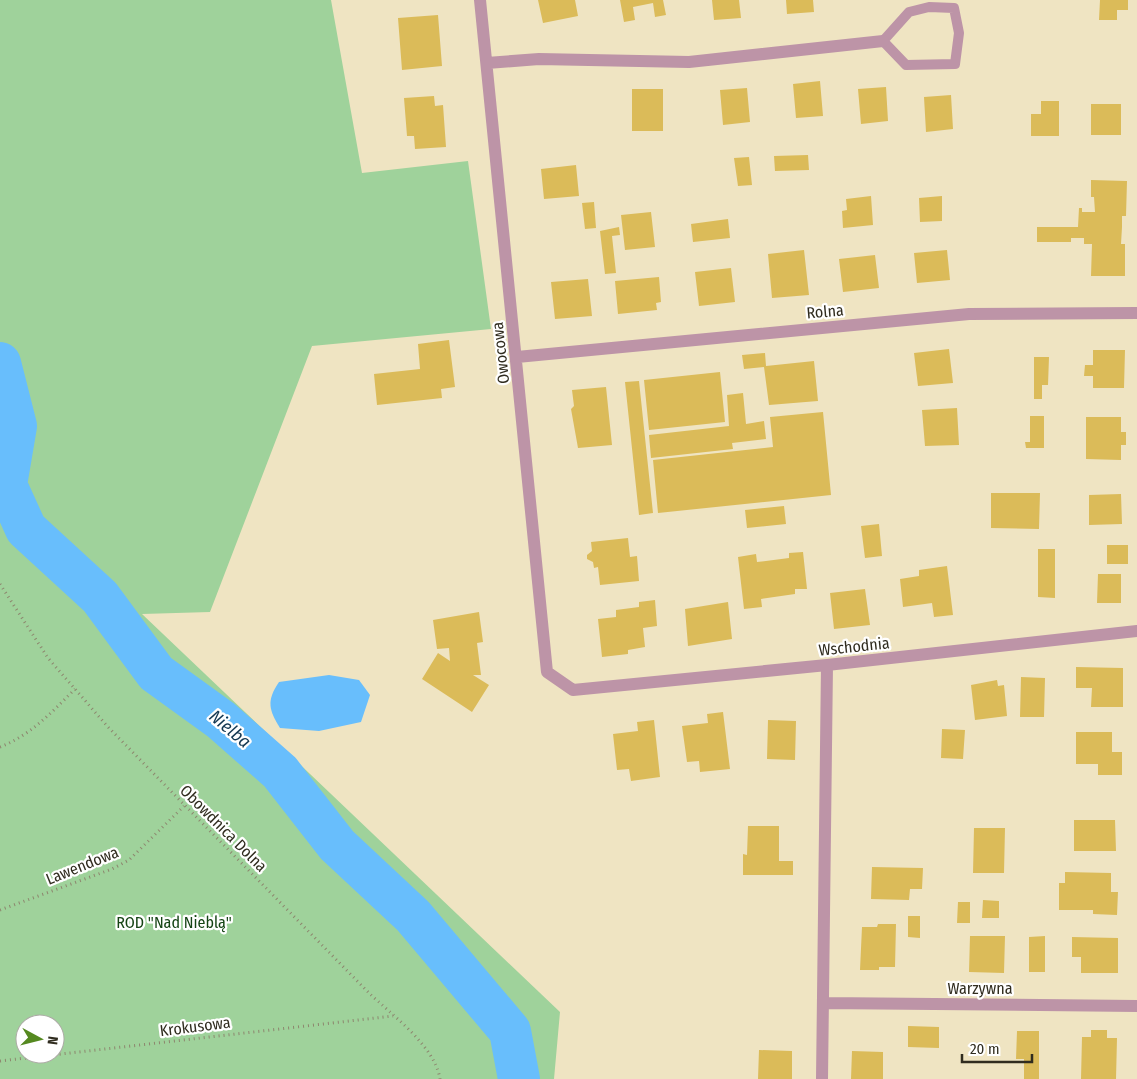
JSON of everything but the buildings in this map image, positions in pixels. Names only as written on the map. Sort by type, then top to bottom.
[{"type":"street","name":"Owocowa","points":[[480,0],[547,672],[573,690]]},
{"type":"street","points":[[487,63],[540,59],[689,62],[883,41]]},
{"type":"street","name":"Rolna","points":[[517,357],[969,314],[1137,314]]},
{"type":"street","name":"Wschodnia","points":[[573,690],[827,665],[1137,631]]},
{"type":"street","points":[[822,1079],[827,665]]},
{"type":"street","name":"Warzywna","points":[[822,1003],[1137,1006]]},
{"type":"lane","points":[[929,7],[954,8],[958,33],[955,64],[906,65],[883,41],[909,12],[929,7]]},
{"type":"path","name":"Obowdnica Dolna","points":[[0,584],[48,658],[75,689],[184,806],[432,1056],[440,1079]]},
{"type":"path","points":[[0,747],[19,740],[39,724],[75,689]]},
{"type":"path","name":"Lawendowa","points":[[0,910],[129,860],[184,806]]},
{"type":"path","name":"Krokusowa","points":[[0,1061],[393,1016]]},
{"type":"green space","name":"ROD \"Nad Nieblą\"","points":[[0,0],[331,0],[362,173],[468,161],[491,329],[312,346],[210,612],[142,614],[560,1012],[554,1079],[0,1079]]},
{"type":"water","points":[[329,675],[359,680],[370,695],[361,722],[319,731],[280,728],[273,716],[270,705],[272,695],[279,682]]},
{"type":"waterway","name":"Nielba","points":[[0,363],[16,426],[6,485],[26,529],[100,597],[156,673],[221,720],[280,772],[337,845],[413,916],[510,1031],[519,1079]]}]
